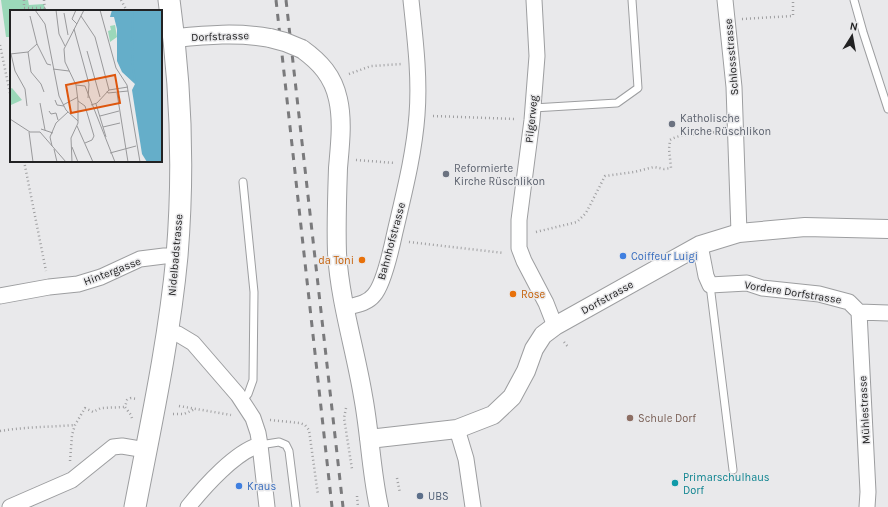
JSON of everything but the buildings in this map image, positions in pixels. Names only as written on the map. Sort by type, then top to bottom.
[{"type":"main road","name":"Nidelbadstrasse","points":[[135,507],[167,331],[177,256],[181,181],[179,104],[174,38],[169,0]]},
{"type":"street","name":"Bahnhofstrasse","points":[[344,308],[365,302],[371,298],[378,289],[391,252],[411,162],[417,115],[417,64],[411,0]]},
{"type":"street","name":"Pilgerweg","points":[[534,0],[537,56],[532,114],[519,220],[519,248],[524,261],[546,303],[555,326]]},
{"type":"street","name":"Schlossstrasse","points":[[725,0],[734,87],[739,233]]},
{"type":"street","name":"Dorfstrasse","points":[[174,38],[225,34],[256,35],[270,38],[302,49],[321,64],[330,76],[336,90],[340,109],[341,126],[336,208],[337,254],[344,308]]},
{"type":"street","name":"Dorfstrasse","points":[[370,439],[457,428],[493,415],[512,397],[526,371],[534,349],[543,335],[555,326],[700,246],[739,233],[805,227],[888,229]]},
{"type":"street","points":[[700,246],[706,276],[710,285]]},
{"type":"street","name":"Hintergasse","points":[[0,296],[78,284],[101,277],[140,259],[177,256]]},
{"type":"street","name":"Vordere Dorfstrasse","points":[[710,285],[747,283],[762,288],[818,294],[849,302],[859,312]]},
{"type":"street","points":[[344,308],[363,396],[379,507]]},
{"type":"street","points":[[859,312],[888,312]]},
{"type":"street","name":"Mühlestrasse","points":[[859,312],[868,492],[866,507]]},
{"type":"street","points":[[167,331],[178,334],[193,344],[242,401],[260,419],[258,433],[267,507]]},
{"type":"street","points":[[457,428],[466,459],[473,507]]},
{"type":"street","points":[[188,507],[218,474],[251,447],[260,445]]},
{"type":"street","points":[[10,507],[72,480],[113,447],[122,446],[146,450]]},
{"type":"lane","points":[[532,114],[617,103],[638,88],[632,0]]},
{"type":"lane","points":[[854,0],[888,109]]},
{"type":"lane","points":[[242,401],[248,394],[253,380],[254,292],[243,182]]},
{"type":"lane","points":[[710,285],[733,470]]},
{"type":"lane","points":[[260,445],[279,442],[286,445],[289,451],[296,507]]},
{"type":"path","points":[[24,0],[24,8],[45,10],[44,0]]},
{"type":"path","points":[[121,0],[126,10]]},
{"type":"path","points":[[740,20],[759,17],[793,16],[793,0]]},
{"type":"path","points":[[0,45],[10,93]]},
{"type":"path","points":[[349,74],[371,66],[407,64]]},
{"type":"path","points":[[417,115],[532,114]]},
{"type":"path","points":[[407,242],[512,254],[519,248],[526,234],[578,222],[586,213],[605,176],[634,172],[654,167],[664,169],[671,168],[669,149],[670,140],[676,136],[711,134],[718,131],[720,126]]},
{"type":"path","points":[[356,160],[394,163]]},
{"type":"path","points":[[24,162],[49,288]]},
{"type":"path","points":[[125,407],[127,400],[132,398],[139,400]]},
{"type":"path","points":[[346,402],[344,418],[352,469]]},
{"type":"path","points":[[180,406],[305,425],[309,430],[318,495]]},
{"type":"path","points":[[125,407],[131,415],[132,423]]},
{"type":"path","points":[[72,480],[70,459],[72,436],[75,425],[85,408],[93,412],[101,408],[125,407]]},
{"type":"path","points":[[171,414],[184,414],[195,409]]},
{"type":"path","points":[[0,431],[23,427],[36,428],[75,425]]},
{"type":"path","points":[[397,478],[400,493]]},
{"type":"path","points":[[357,501],[358,507]]},
{"type":"green space","points":[[1,0],[28,0],[29,5],[44,4],[45,10],[10,10],[10,37],[6,37]]},
{"type":"railway","points":[[276,0],[332,507]]},
{"type":"railway","points":[[286,0],[343,507]]},
{"type":"place","name":"Katholische Kirche Rüschlikon","points":[[672,124]]},
{"type":"place","name":"Reformierte Kirche Rüschlikon","points":[[446,174]]},
{"type":"place","name":"Coiffeur Luigi","points":[[623,256]]},
{"type":"place","name":"da Toni","points":[[362,260]]},
{"type":"place","name":"Rose","points":[[513,294]]},
{"type":"place","name":"Schule Dorf","points":[[630,418]]},
{"type":"place","name":"Primarschulhaus Dorf","points":[[675,483]]},
{"type":"place","name":"Kraus","points":[[239,486]]},
{"type":"place","name":"UBS","points":[[420,496]]}]
